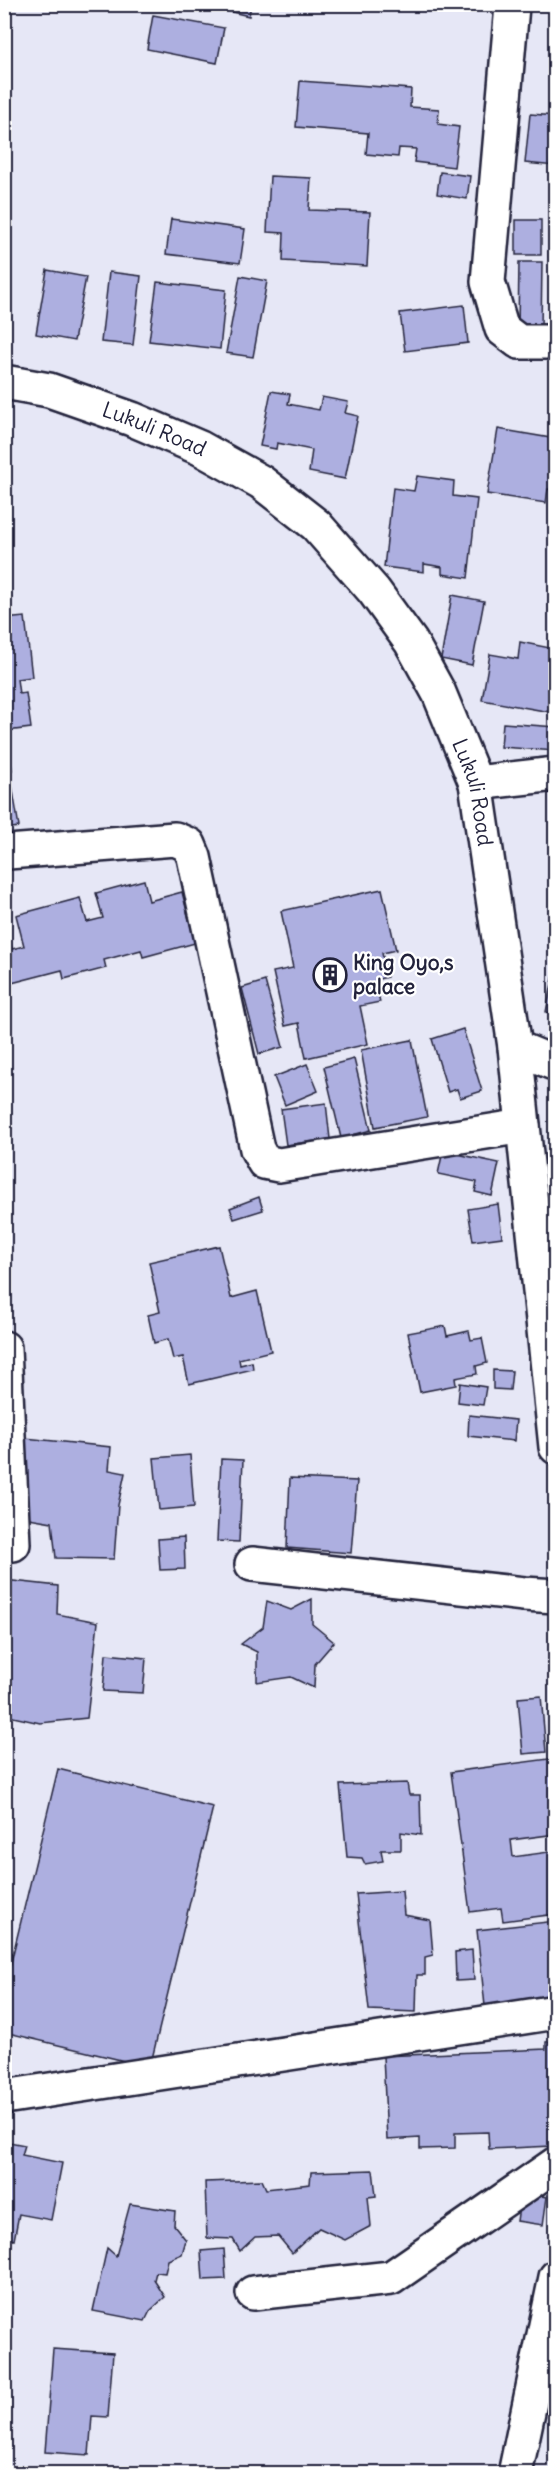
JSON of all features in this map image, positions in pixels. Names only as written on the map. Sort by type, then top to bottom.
[{"type":"street","points":[[512,6],[488,282],[502,329],[519,342],[555,342]]},
{"type":"street","name":"Lukuli Road","points":[[4,382],[49,390],[132,420],[200,448],[261,482],[316,525],[374,591],[411,642],[439,693],[476,783],[515,1047],[555,1447]]},
{"type":"street","points":[[476,783],[555,774]]},
{"type":"street","points":[[8,852],[175,839],[189,845],[194,857],[257,1149],[264,1162],[279,1166],[523,1126]]},
{"type":"street","points":[[515,1047],[555,1064]]},
{"type":"street","points":[[4,1348],[13,1544]]},
{"type":"street","points":[[252,1564],[555,1596]]},
{"type":"street","points":[[4,2097],[555,2012]]},
{"type":"street","points":[[253,2293],[391,2278],[555,2164]]},
{"type":"street","points":[[515,2474],[555,2277]]},
{"type":"building","points":[[198,4],[251,4],[249,16]]},
{"type":"building","points":[[153,15],[224,28],[217,63],[147,49]]},
{"type":"building","points":[[300,81],[411,89],[410,107],[439,109],[438,124],[459,127],[454,167],[414,162],[416,149],[399,148],[398,157],[366,154],[368,133],[296,127]]},
{"type":"building","points":[[530,114],[556,116],[556,166],[525,163]]},
{"type":"building","points":[[440,172],[470,176],[467,199],[437,194]]},
{"type":"building","points":[[270,176],[311,178],[309,210],[370,212],[367,266],[283,261],[284,233],[267,232]]},
{"type":"building","points":[[552,209],[556,209],[556,258],[549,257]]},
{"type":"building","points":[[171,219],[245,229],[240,263],[166,254]]},
{"type":"building","points":[[516,220],[541,220],[541,255],[516,255]]},
{"type":"building","points":[[519,262],[542,262],[541,329],[518,329]]},
{"type":"building","points":[[47,270],[86,277],[74,341],[36,334]]},
{"type":"building","points":[[109,272],[141,276],[133,345],[101,342]]},
{"type":"building","points":[[240,276],[267,281],[253,357],[226,353]]},
{"type":"building","points":[[157,282],[226,290],[220,349],[149,341]]},
{"type":"building","points":[[464,305],[468,343],[405,351],[400,313]]},
{"type":"building","points":[[271,391],[290,394],[288,404],[319,410],[322,397],[348,402],[345,413],[358,416],[345,479],[309,472],[312,450],[277,443],[276,449],[260,446]]},
{"type":"building","points":[[498,429],[556,439],[556,490],[548,489],[546,503],[487,494]]},
{"type":"building","points":[[417,476],[454,481],[453,496],[477,499],[468,578],[442,574],[442,567],[424,564],[424,572],[384,567],[393,488],[414,491]]},
{"type":"building","points":[[452,595],[484,601],[472,665],[441,659]]},
{"type":"building","points":[[25,617],[32,677],[17,679],[19,694],[26,693],[31,728],[7,731],[12,770],[4,771],[4,619]]},
{"type":"building","points":[[520,642],[555,649],[553,660],[556,660],[556,713],[482,700],[490,654],[518,659]]},
{"type":"building","points":[[503,723],[556,727],[556,751],[501,747]]},
{"type":"building","points":[[11,779],[19,827],[4,829],[4,781]]},
{"type":"building","points":[[144,880],[149,901],[182,892],[195,943],[143,957],[141,950],[104,960],[106,968],[64,979],[62,970],[4,985],[4,921],[12,949],[24,946],[16,915],[80,898],[87,922],[103,918],[96,893]]},
{"type":"building","name":"King Oyo,s palace","points":[[382,889],[396,950],[382,953],[387,977],[375,980],[380,1002],[360,1006],[368,1044],[306,1058],[299,1023],[285,1026],[273,972],[293,968],[281,911]]},
{"type":"building","points":[[556,965],[556,1014],[546,1012]]},
{"type":"building","points":[[265,981],[283,1047],[259,1054],[242,988]]},
{"type":"building","points":[[463,1029],[482,1091],[460,1098],[457,1089],[448,1092],[432,1039]]},
{"type":"building","points":[[412,1040],[427,1117],[375,1127],[361,1050]]},
{"type":"building","points":[[354,1059],[371,1130],[341,1138],[324,1067]]},
{"type":"building","points":[[307,1064],[318,1091],[285,1105],[274,1077]]},
{"type":"building","points":[[326,1103],[330,1139],[286,1145],[281,1109]]},
{"type":"building","points":[[443,1151],[499,1163],[492,1196],[475,1192],[477,1182],[438,1174]]},
{"type":"building","points":[[259,1197],[263,1210],[234,1219],[230,1208]]},
{"type":"building","points":[[498,1204],[502,1237],[473,1241],[468,1209]]},
{"type":"building","points":[[219,1246],[231,1298],[257,1291],[271,1351],[239,1359],[240,1365],[252,1362],[253,1369],[189,1384],[183,1357],[173,1359],[168,1339],[154,1343],[148,1315],[160,1312],[149,1262]]},
{"type":"building","points":[[445,1326],[447,1336],[469,1331],[471,1340],[482,1338],[487,1363],[476,1366],[477,1374],[455,1378],[456,1385],[420,1392],[408,1333]]},
{"type":"building","points":[[493,1370],[512,1371],[510,1390],[493,1389]]},
{"type":"building","points":[[460,1383],[486,1387],[483,1405],[458,1402]]},
{"type":"building","points":[[469,1415],[516,1420],[514,1441],[468,1436]]},
{"type":"building","points":[[25,1438],[111,1447],[109,1470],[125,1473],[118,1505],[114,1559],[56,1558],[52,1522],[17,1516]]},
{"type":"building","points":[[190,1455],[194,1507],[159,1510],[154,1458]]},
{"type":"building","points":[[221,1459],[243,1460],[239,1542],[217,1541]]},
{"type":"building","points":[[290,1478],[357,1481],[351,1553],[287,1548]]},
{"type":"building","points":[[184,1537],[185,1569],[160,1570],[158,1539]]},
{"type":"building","points":[[4,1580],[58,1586],[57,1614],[98,1622],[87,1718],[40,1723],[4,1715]]},
{"type":"building","points":[[312,1599],[312,1624],[334,1642],[315,1664],[314,1688],[291,1677],[257,1682],[257,1652],[241,1644],[263,1627],[267,1601],[291,1610]]},
{"type":"building","points":[[106,1654],[146,1658],[143,1693],[103,1691]]},
{"type":"building","points":[[541,1696],[546,1752],[523,1754],[518,1698]]},
{"type":"building","points":[[556,1758],[556,1834],[511,1840],[513,1857],[556,1851],[556,1914],[503,1921],[501,1908],[470,1912],[451,1772]]},
{"type":"building","points":[[58,1769],[213,1807],[150,2067],[4,2032],[4,1991]]},
{"type":"building","points":[[407,1783],[409,1795],[420,1795],[421,1835],[401,1832],[401,1850],[381,1850],[383,1861],[365,1864],[362,1858],[347,1857],[340,1785]]},
{"type":"building","points":[[402,1891],[404,1915],[430,1920],[433,1955],[425,1957],[425,1975],[417,1975],[416,2012],[369,2010],[356,1894]]},
{"type":"building","points":[[556,1921],[556,1998],[550,2002],[485,2006],[477,1930]]},
{"type":"building","points":[[472,1950],[474,1980],[456,1981],[455,1952]]},
{"type":"building","points":[[556,2041],[556,2116],[551,2116],[552,2146],[489,2149],[488,2132],[455,2133],[455,2148],[420,2149],[420,2138],[387,2140],[383,2056],[546,2049],[546,2042]]},
{"type":"building","points":[[4,2141],[25,2145],[22,2155],[62,2163],[51,2220],[19,2214],[14,2240],[4,2238]]},
{"type":"building","points":[[373,2170],[376,2196],[368,2197],[371,2226],[345,2240],[319,2228],[292,2253],[278,2236],[255,2237],[240,2251],[233,2239],[207,2238],[205,2182],[262,2180],[266,2189],[310,2184],[311,2172]]},
{"type":"building","points":[[521,2193],[547,2197],[543,2225],[517,2221]]},
{"type":"building","points":[[130,2204],[175,2211],[174,2225],[186,2240],[182,2254],[168,2260],[165,2273],[156,2272],[154,2280],[165,2297],[150,2311],[145,2321],[93,2311],[107,2248],[116,2256]]},
{"type":"building","points":[[224,2249],[226,2279],[203,2280],[201,2251]]},
{"type":"building","points":[[53,2349],[113,2353],[108,2417],[92,2416],[89,2455],[45,2452]]},
{"type":"place","name":"King Oyo,s palace","points":[[330,975]]}]
